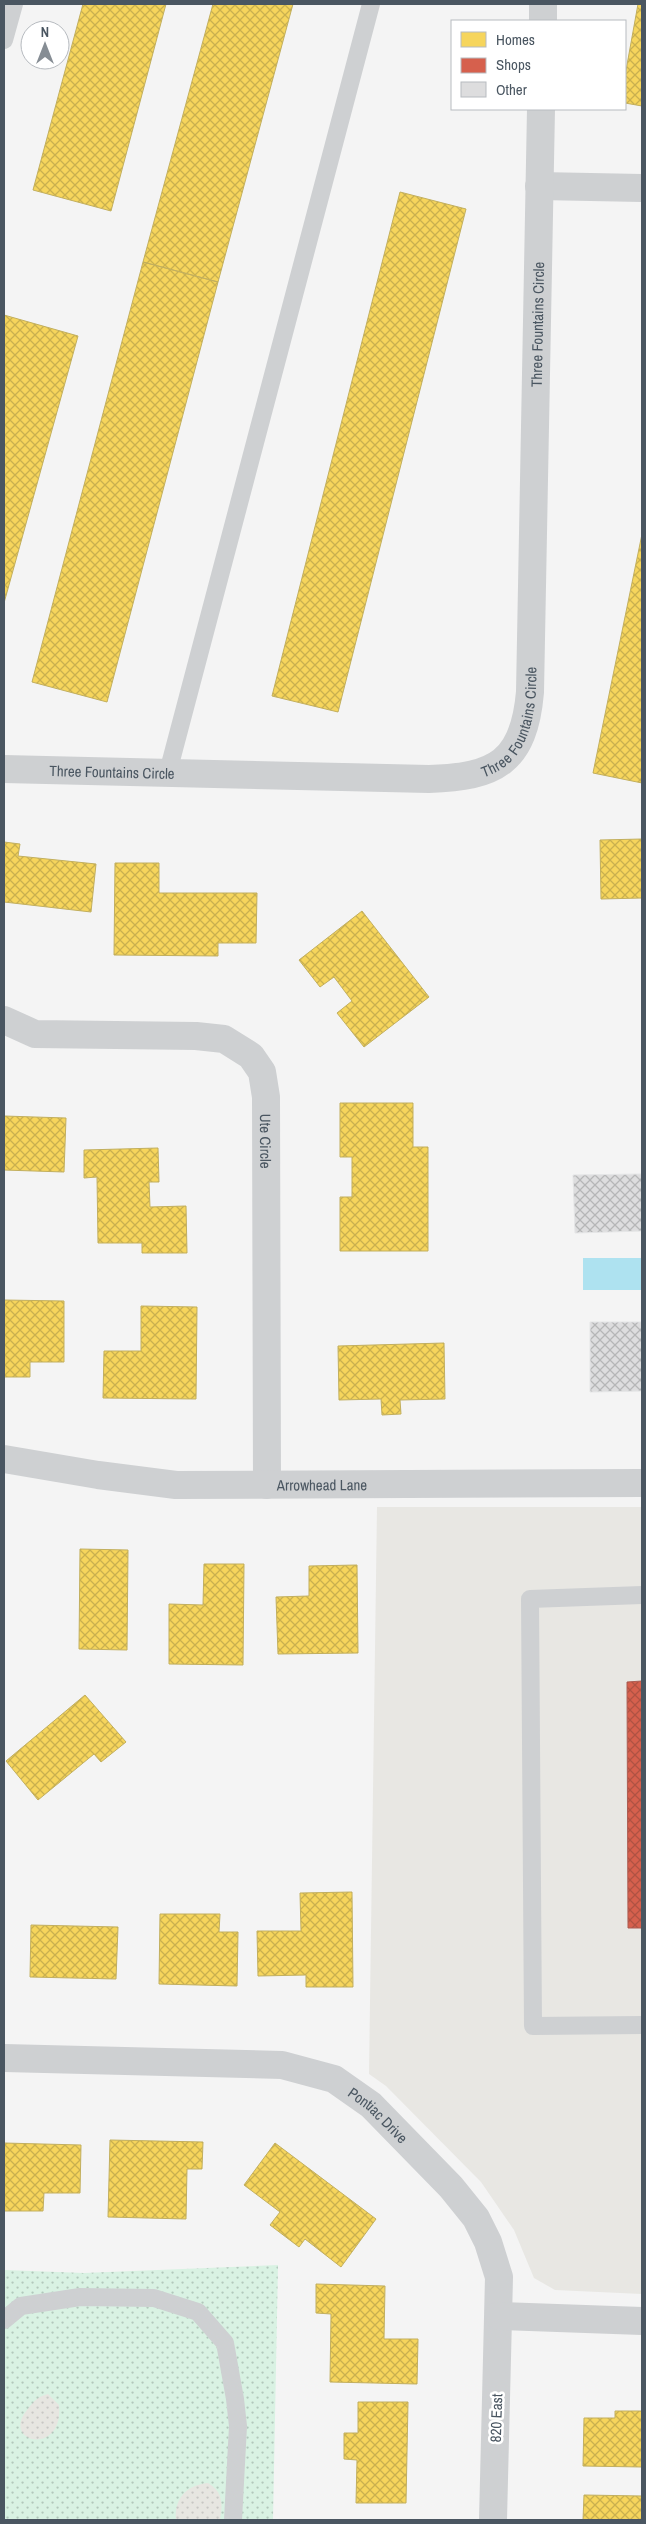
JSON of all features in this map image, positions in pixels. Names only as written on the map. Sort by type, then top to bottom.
[{"type":"street","points":[[543,4],[543,20]]},
{"type":"street","name":"Three Fountains Circle","points":[[4,768],[448,778],[482,772],[496,766],[512,753],[523,734],[529,713],[530,692],[538,186],[541,110]]},
{"type":"street","points":[[538,186],[642,188]]},
{"type":"street","name":"Ute Circle","points":[[4,1020],[35,1034],[196,1036],[224,1039],[251,1056],[262,1072],[266,1097],[266,1485]]},
{"type":"street","name":"Arrowhead Lane","points":[[4,1459],[98,1476],[176,1485],[642,1483]]},
{"type":"street","name":"Pontiac Drive","points":[[4,2058],[282,2065],[334,2079],[371,2106],[451,2187],[476,2218],[488,2242],[499,2277],[499,2316]]},
{"type":"street","points":[[499,2316],[642,2321]]},
{"type":"street","name":"820 East","points":[[493,2520],[499,2316]]},
{"type":"lane","points":[[4,40],[14,4]]},
{"type":"lane","points":[[168,772],[371,4]]},
{"type":"lane","points":[[642,1595],[530,1599],[530,1609],[533,2026],[642,2024]]},
{"type":"lane","points":[[4,2320],[20,2306],[80,2297],[154,2298],[198,2312],[225,2343],[235,2399],[238,2426],[233,2520]]},
{"type":"shaded area","points":[[377,1507],[642,1507],[642,2294],[555,2290],[534,2278],[514,2230],[481,2182],[386,2086],[369,2074]]},
{"type":"green space","points":[[278,2265],[273,2520],[4,2520],[4,2270],[84,2273]]},
{"type":"sand","points":[[48,2394],[59,2405],[58,2421],[52,2432],[44,2438],[35,2439],[27,2437],[21,2430],[21,2421],[34,2402],[41,2396]]},
{"type":"sand","points":[[208,2483],[217,2490],[221,2499],[220,2520],[176,2520],[177,2505],[183,2494],[194,2487]]},
{"type":"water","points":[[583,1258],[642,1258],[642,1290],[583,1290]]},
{"type":"building: Homes","points":[[83,4],[166,4],[111,211],[33,190],[65,70],[70,70],[70,52]]},
{"type":"building: Homes","points":[[213,4],[293,4],[218,282],[143,262]]},
{"type":"building: Homes","points":[[638,4],[642,4],[642,106],[626,103],[626,70]]},
{"type":"building: Homes","points":[[400,192],[466,209],[338,712],[272,696]]},
{"type":"building: Homes","points":[[143,262],[218,282],[107,702],[32,682]]},
{"type":"building: Homes","points":[[4,315],[78,336],[4,603]]},
{"type":"building: Homes","points":[[642,534],[642,783],[593,773]]},
{"type":"building: Homes","points":[[642,839],[642,898],[601,899],[600,840]]},
{"type":"building: Homes","points":[[4,842],[20,844],[18,856],[96,864],[91,912],[4,902]]},
{"type":"building: Homes","points":[[115,863],[159,863],[159,893],[257,893],[256,943],[218,943],[218,956],[114,955]]},
{"type":"building: Homes","points":[[362,911],[429,997],[364,1047],[337,1013],[352,1001],[334,977],[320,987],[299,960]]},
{"type":"building: Homes","points":[[340,1103],[413,1103],[413,1147],[428,1147],[428,1251],[340,1251],[340,1197],[352,1197],[352,1157],[340,1157]]},
{"type":"building: Homes","points":[[4,1116],[66,1118],[64,1172],[4,1170]]},
{"type":"building: Homes","points":[[158,1148],[159,1182],[149,1182],[150,1207],[186,1206],[187,1253],[142,1253],[142,1243],[98,1243],[97,1177],[84,1178],[84,1150]]},
{"type":"building: Homes","points":[[4,1300],[64,1301],[64,1362],[30,1362],[30,1377],[4,1377]]},
{"type":"building: Homes","points":[[141,1306],[197,1307],[196,1399],[103,1398],[104,1351],[141,1351]]},
{"type":"building: Homes","points":[[444,1343],[445,1399],[400,1400],[401,1414],[382,1415],[381,1399],[339,1400],[338,1346]]},
{"type":"building: Homes","points":[[80,1549],[128,1550],[127,1650],[79,1649]]},
{"type":"building: Homes","points":[[204,1564],[244,1564],[243,1665],[169,1664],[169,1604],[203,1605]]},
{"type":"building: Homes","points":[[357,1565],[358,1653],[278,1654],[276,1597],[309,1596],[309,1566]]},
{"type":"building: Homes","points":[[85,1695],[126,1742],[101,1762],[94,1754],[38,1800],[6,1761]]},
{"type":"building: Homes","points":[[352,1892],[353,1987],[306,1987],[306,1975],[258,1976],[257,1931],[301,1931],[300,1893]]},
{"type":"building: Homes","points":[[160,1914],[220,1914],[219,1932],[238,1932],[237,1986],[159,1984]]},
{"type":"building: Homes","points":[[31,1925],[118,1927],[116,1979],[30,1977]]},
{"type":"building: Homes","points":[[110,2140],[203,2142],[202,2169],[187,2169],[186,2219],[108,2217]]},
{"type":"building: Homes","points":[[4,2143],[81,2145],[80,2193],[44,2193],[43,2211],[4,2211]]},
{"type":"building: Homes","points":[[275,2143],[376,2219],[341,2267],[305,2239],[299,2247],[270,2225],[280,2212],[244,2185]]},
{"type":"building: Homes","points":[[316,2284],[385,2286],[384,2339],[418,2339],[417,2384],[330,2382],[331,2314],[316,2313]]},
{"type":"building: Homes","points":[[358,2402],[408,2402],[406,2503],[356,2503],[357,2460],[344,2459],[344,2433],[358,2433]]},
{"type":"building: Homes","points":[[615,2411],[642,2411],[642,2467],[583,2466],[584,2418],[615,2418]]},
{"type":"building: Homes","points":[[584,2495],[642,2496],[642,2520],[583,2520]]},
{"type":"building: Shops","points":[[642,1681],[642,1928],[628,1928],[627,1682]]},
{"type":"building: Other","points":[[642,1174],[642,1231],[575,1233],[573,1175]]},
{"type":"building: Other","points":[[590,1322],[642,1322],[642,1391],[590,1392]]}]
